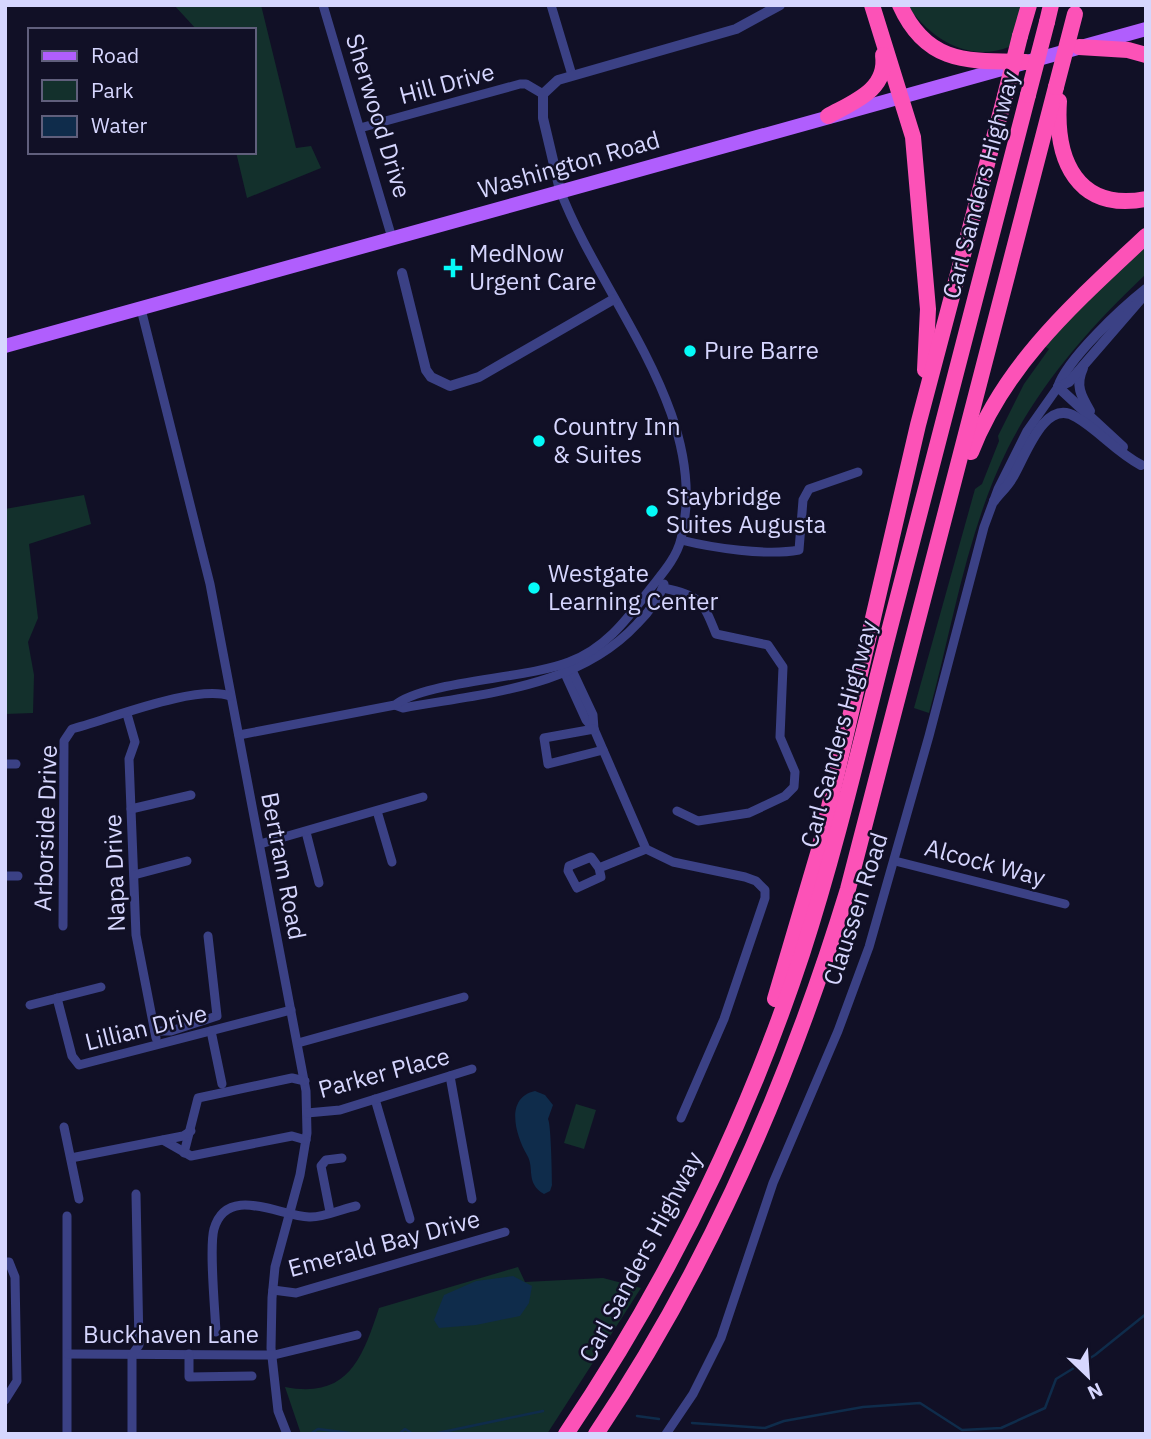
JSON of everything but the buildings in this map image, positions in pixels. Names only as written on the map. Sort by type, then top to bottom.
[{"type":"highway","points":[[871,5],[913,137],[928,309],[926,358],[918,425]]},
{"type":"highway","points":[[828,116],[869,93],[881,78],[883,58],[871,5]]},
{"type":"highway","points":[[900,5],[916,32],[940,52],[975,61],[1026,62]]},
{"type":"highway","points":[[718,1166],[735,1105],[771,1011],[819,850],[918,425],[1029,5]]},
{"type":"highway","name":"Carl Sanders Highway","points":[[566,1434],[636,1323],[718,1166],[774,1032],[824,880],[1051,5]]},
{"type":"highway","name":"Carl Sanders Highway","points":[[598,1434],[671,1312],[720,1220],[765,1124],[798,1039],[848,889],[1059,86],[1074,15]]},
{"type":"highway","points":[[1079,47],[1128,50],[1146,55]]},
{"type":"highway","points":[[1059,86],[1060,142],[1074,178],[1087,189],[1107,199],[1130,202],[1146,199]]},
{"type":"highway","points":[[942,526],[980,429],[1013,373],[1037,342],[1146,236]]},
{"type":"main road","name":"Washington Road","points":[[5,346],[1146,29]]},
{"type":"street","name":"Sherwood Drive","points":[[323,5],[392,238]]},
{"type":"street","points":[[551,5],[572,75]]},
{"type":"street","points":[[566,667],[605,642],[668,566],[681,540],[686,504],[683,463],[674,421],[652,371],[560,190],[543,118],[544,94],[558,80],[713,36],[750,22],[780,5]]},
{"type":"street","name":"Hill Drive","points":[[360,128],[520,84],[544,94]]},
{"type":"street","points":[[402,273],[425,370],[431,377],[450,386],[479,377],[614,299]]},
{"type":"street","name":"Claussen Road","points":[[1058,387],[1069,382],[1146,290]]},
{"type":"street","name":"Claussen Road","points":[[666,1434],[693,1394],[720,1338],[773,1183],[847,1008],[895,861],[975,556],[993,501],[1027,431],[1058,387],[1061,377],[1098,335],[1146,290]]},
{"type":"street","name":"Bertram Road","points":[[141,309],[203,552],[304,1081],[306,1140],[273,1290],[271,1348],[274,1355],[278,1411],[287,1432]]},
{"type":"street","points":[[1087,361],[1079,378],[1080,396],[1094,420]]},
{"type":"street","points":[[1058,387],[1144,466]]},
{"type":"street","points":[[993,501],[1011,481],[1046,420],[1058,413],[1069,413],[1079,418],[1122,455],[1144,466]]},
{"type":"street","points":[[681,540],[707,547],[785,553],[799,550],[803,500],[809,489],[858,472]]},
{"type":"street","points":[[239,735],[395,705],[415,694],[594,660],[627,635],[648,612],[663,588],[668,566]]},
{"type":"street","points":[[663,588],[694,595],[705,607],[716,634],[768,645],[783,667],[780,737],[795,772],[794,787],[785,796],[749,813],[698,821],[677,811]]},
{"type":"street","points":[[566,667],[586,720],[594,729],[646,849],[673,862],[745,877],[756,881],[765,890],[765,898],[729,1007],[681,1118]]},
{"type":"street","name":"Arborside Drive","points":[[63,926],[64,741],[72,729],[193,694],[216,691],[230,696]]},
{"type":"street","name":"Napa Drive","points":[[127,714],[135,742],[129,759],[136,935],[156,1035],[217,1016],[208,936]]},
{"type":"street","points":[[594,729],[544,738],[548,764],[603,750]]},
{"type":"street","points":[[131,809],[191,795]]},
{"type":"street","points":[[260,844],[424,797]]},
{"type":"street","points":[[377,811],[392,862]]},
{"type":"street","points":[[306,832],[319,884]]},
{"type":"street","points":[[599,868],[646,849]]},
{"type":"street","name":"Alcock Way","points":[[895,861],[1065,904]]},
{"type":"street","points":[[134,875],[187,862]]},
{"type":"street","points":[[5,876],[18,876]]},
{"type":"street","points":[[30,1005],[101,987]]},
{"type":"street","name":"Lillian Drive","points":[[57,998],[72,1056],[79,1065],[291,1010]]},
{"type":"street","points":[[298,1043],[464,998]]},
{"type":"street","points":[[211,1031],[222,1084]]},
{"type":"street","name":"Parker Place","points":[[307,1113],[340,1110],[472,1069]]},
{"type":"street","points":[[450,1076],[472,1199]]},
{"type":"street","points":[[184,1153],[198,1098],[292,1078],[304,1081]]},
{"type":"street","points":[[375,1099],[410,1219]]},
{"type":"street","points":[[64,1127],[79,1199]]},
{"type":"street","points":[[71,1158],[163,1140],[191,1131]]},
{"type":"street","points":[[163,1140],[191,1156],[292,1136],[306,1140]]},
{"type":"street","points":[[330,1212],[321,1166],[326,1160],[342,1158]]},
{"type":"street","points":[[132,1434],[132,1354],[138,1345],[136,1194]]},
{"type":"street","points":[[216,1332],[214,1230],[218,1222],[237,1204],[312,1217],[356,1206]]},
{"type":"street","points":[[66,1216],[67,1434]]},
{"type":"street","name":"Emerald Bay Drive","points":[[273,1290],[296,1293],[505,1232]]},
{"type":"street","points":[[5,1262],[9,1262],[15,1277],[17,1381],[5,1400]]},
{"type":"street","name":"Buckhaven Lane","points":[[68,1354],[274,1355],[357,1335]]},
{"type":"street","points":[[189,1354],[189,1377],[252,1376]]},
{"type":"green space","points":[[174,5],[261,5],[296,148],[311,146],[321,168],[247,198],[236,154],[256,154],[256,28],[195,28]]},
{"type":"green space","points":[[907,5],[1023,5],[1009,47],[979,52],[964,49],[938,37]]},
{"type":"green space","points":[[1146,243],[1146,274],[1106,313],[1052,377],[1021,423],[1008,448],[971,545],[929,713],[914,708],[975,489],[982,484],[999,441],[998,436],[1024,384],[1049,349],[1042,345]]},
{"type":"green space","points":[[84,495],[91,524],[29,544],[38,618],[28,642],[34,675],[33,713],[5,714],[5,509]]},
{"type":"green space","points":[[576,1104],[596,1110],[584,1149],[564,1143]]},
{"type":"green space","points":[[518,1267],[525,1282],[603,1278],[641,1288],[547,1434],[301,1434],[285,1387],[323,1387],[338,1381],[349,1372],[366,1344],[379,1308]]},
{"type":"water","points":[[535,1091],[545,1095],[553,1105],[548,1119],[552,1185],[550,1191],[544,1194],[532,1180],[529,1160],[519,1138],[515,1119],[519,1101]]},
{"type":"water","points":[[513,1276],[532,1286],[529,1303],[520,1316],[476,1325],[439,1328],[434,1320],[444,1295],[476,1281]]},
{"type":"waterway","points":[[692,1423],[765,1428],[784,1421],[863,1407],[920,1403],[962,1430],[1001,1428],[1045,1408],[1056,1379],[1095,1355],[1146,1314]]},
{"type":"waterway","points":[[433,1434],[543,1411]]},
{"type":"waterway","points":[[637,1416],[659,1419]]},
{"type":"waterway","points":[[310,1434],[318,1429],[358,1434]]},
{"type":"waterway","points":[[399,1434],[405,1429],[413,1434]]},
{"type":"place","name":"MedNow Urgent Care","points":[[453,268]]},
{"type":"place","name":"Pure Barre","points":[[690,351]]},
{"type":"place","name":"Country Inn & Suites","points":[[539,441]]},
{"type":"place","name":"Staybridge Suites Augusta","points":[[652,511]]},
{"type":"place","name":"Westgate Learning Center","points":[[534,588]]}]
